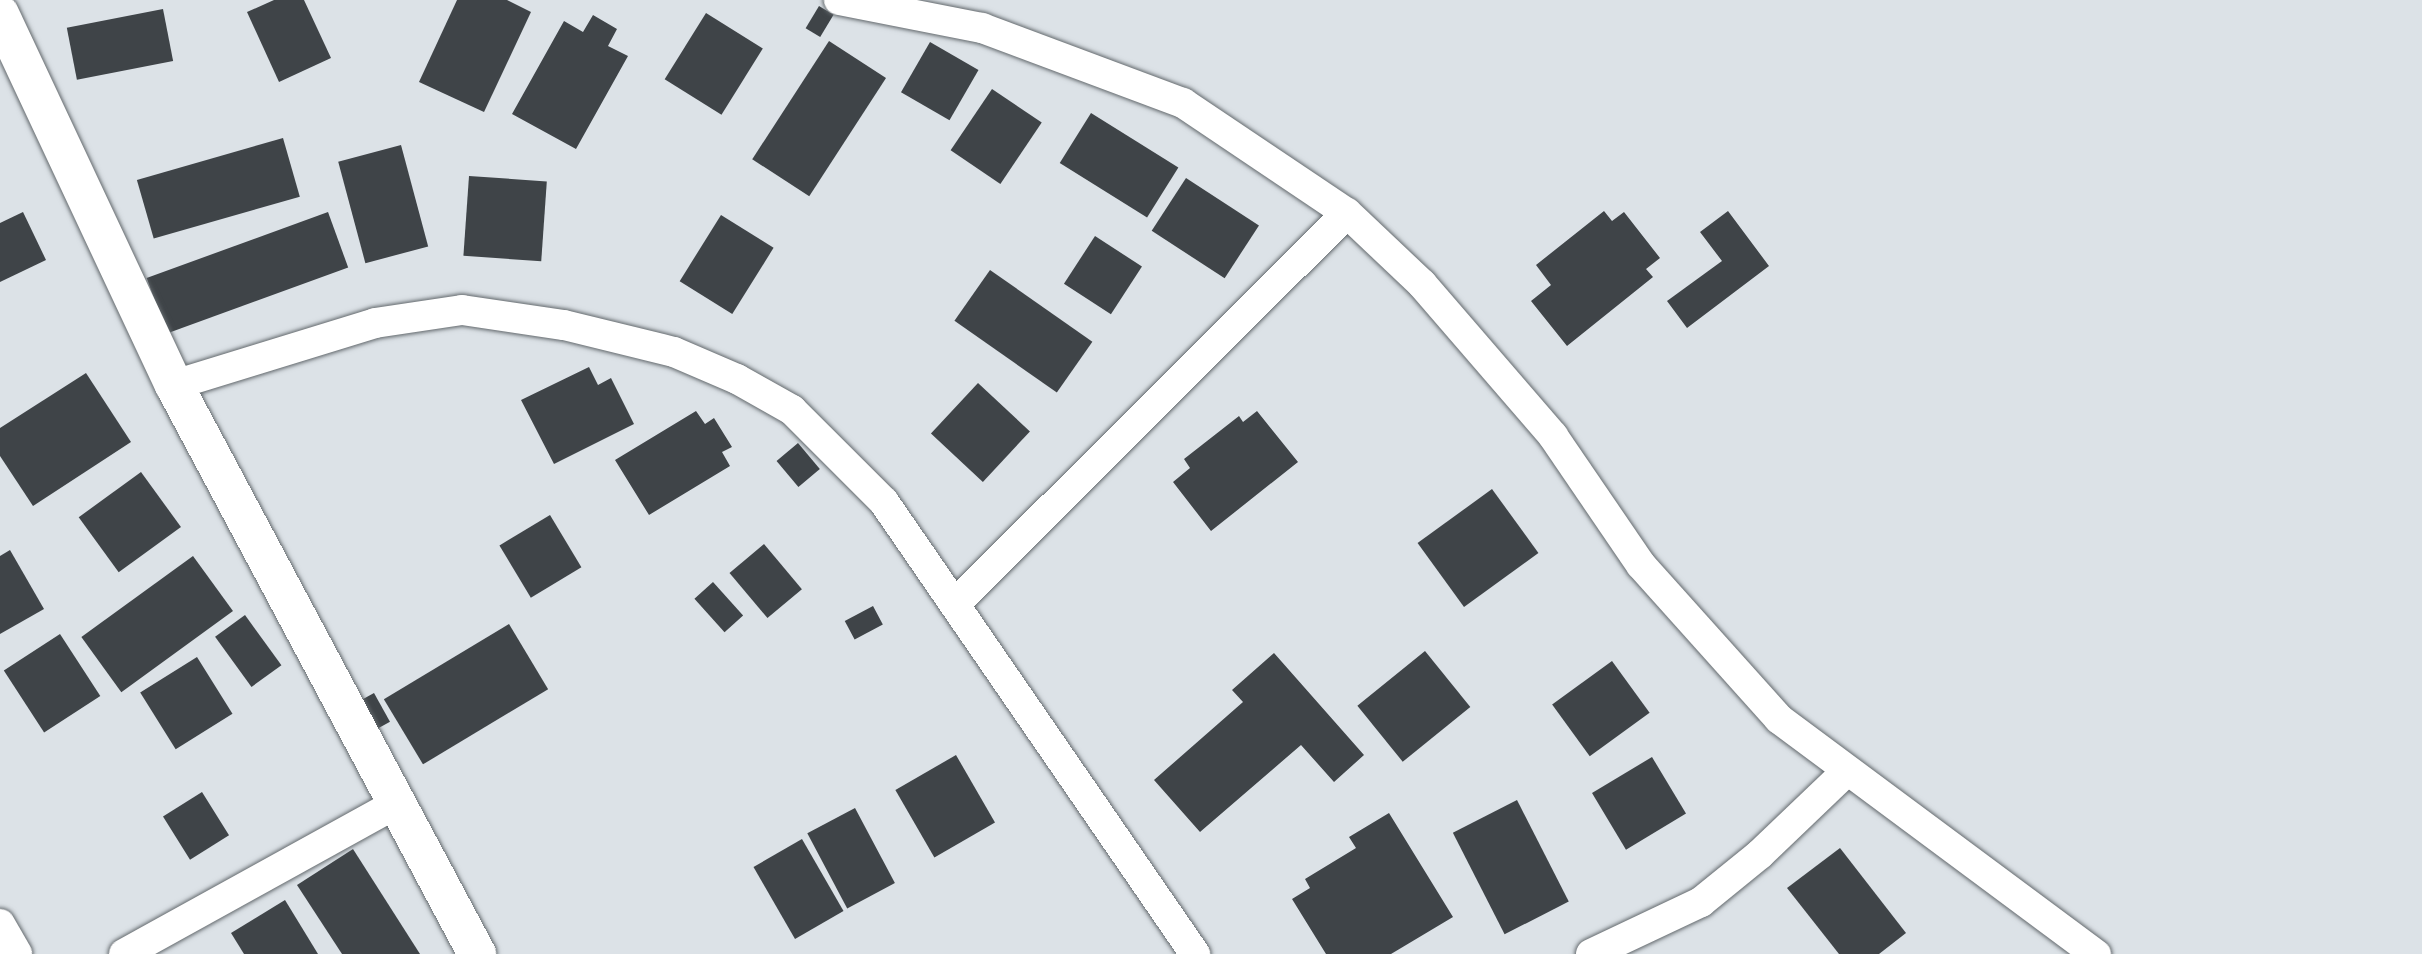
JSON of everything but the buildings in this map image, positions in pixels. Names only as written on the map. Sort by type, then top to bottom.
[{"type":"street","points":[[839,0],[982,28],[1183,103],[1348,213],[1422,284],[1544,426],[1642,565],[1779,719],[2096,954]]},
{"type":"street","points":[[0,14],[174,385],[477,954]]},
{"type":"street","points":[[956,603],[1348,213]]},
{"type":"street","points":[[174,385],[375,323],[462,310],[564,325],[674,352],[737,379],[792,410],[884,502],[1195,954]]},
{"type":"street","points":[[1591,954],[1701,902],[1760,854],[1847,771]]},
{"type":"street","points":[[124,954],[398,803]]},
{"type":"street","points":[[0,924],[18,954]]}]
